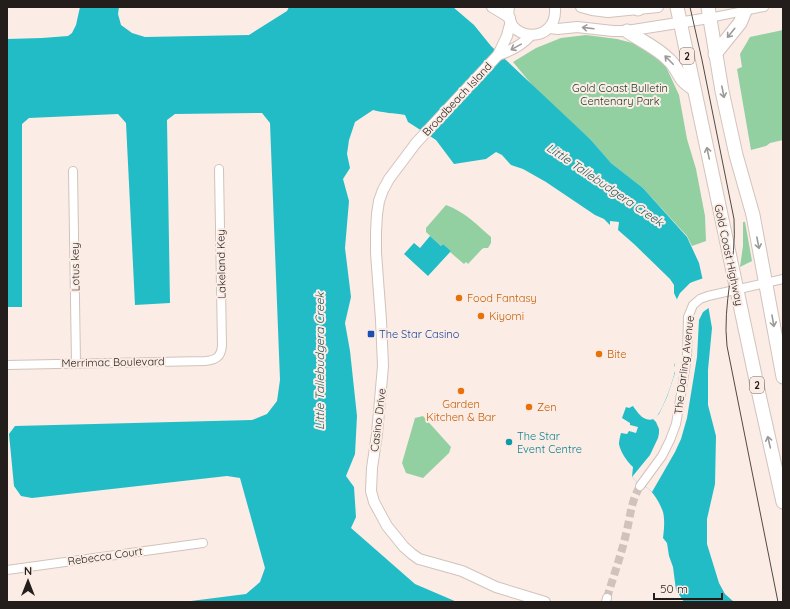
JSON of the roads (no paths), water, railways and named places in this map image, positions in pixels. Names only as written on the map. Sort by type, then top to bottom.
[{"type":"highway","name":"Gold Coast Highway","points":[[678,7],[694,89],[783,502]]},
{"type":"highway","points":[[715,54],[740,23],[745,11]]},
{"type":"highway","points":[[709,12],[715,54],[736,155],[750,205],[766,282],[783,377]]},
{"type":"highway","points":[[627,31],[638,39],[648,43],[669,59],[683,81],[694,89]]},
{"type":"street","points":[[492,7],[510,20],[515,28],[520,32],[531,35]]},
{"type":"street","name":"Broadbeach Island","points":[[416,143],[498,55],[509,28],[510,7]]},
{"type":"street","points":[[549,28],[554,22],[556,15],[555,7]]},
{"type":"street","points":[[581,7],[608,12],[658,7]]},
{"type":"street","points":[[709,12],[745,11],[764,7]]},
{"type":"street","name":"Broadbeach Island","points":[[498,55],[525,42],[531,35],[538,35],[549,28],[558,29],[576,26],[613,31],[627,31],[681,23],[709,12]]},
{"type":"street","name":"Casino Drive","points":[[416,143],[388,179],[383,190],[377,214],[376,253],[383,366],[377,434],[372,468],[371,491],[374,502],[387,526],[395,537],[404,547],[419,559],[462,571],[496,587],[545,602]]},
{"type":"street","name":"Lakeland Key","points":[[218,358],[222,352],[219,169]]},
{"type":"street","name":"Lotus key","points":[[74,171],[76,363]]},
{"type":"street","name":"The Darling Avenue","points":[[640,486],[662,456],[676,424],[686,363],[688,317],[690,310],[697,302],[708,296],[783,278]]},
{"type":"street","name":"Merrimac Boulevard","points":[[7,365],[205,361],[218,358]]},
{"type":"street","name":"Rebecca Court","points":[[7,570],[203,543]]},
{"type":"water","name":"Little Tallebudgera Creek","points":[[80,7],[119,7],[118,14],[121,25],[132,33],[145,37],[249,35],[287,11],[289,7],[453,7],[474,25],[491,46],[591,140],[611,163],[643,188],[687,237],[699,263],[712,328],[708,370],[708,405],[716,436],[715,484],[707,519],[707,544],[719,583],[725,594],[734,602],[684,602],[676,590],[673,567],[669,556],[667,543],[663,538],[664,515],[662,508],[650,490],[644,486],[642,488],[632,477],[633,467],[624,456],[619,444],[621,433],[627,434],[629,431],[636,433],[638,427],[630,425],[630,423],[622,418],[626,407],[629,408],[633,406],[644,418],[650,420],[654,419],[661,410],[672,382],[675,370],[674,361],[677,356],[678,302],[674,293],[674,285],[670,279],[618,230],[619,222],[610,221],[610,225],[604,219],[595,215],[546,182],[523,169],[511,165],[502,155],[496,152],[486,159],[454,164],[436,140],[408,122],[405,115],[373,110],[355,122],[349,140],[347,154],[350,168],[343,179],[349,201],[345,248],[351,297],[345,323],[350,351],[357,416],[355,454],[346,476],[354,487],[356,517],[351,528],[415,584],[457,602],[183,602],[246,594],[260,582],[265,568],[240,478],[227,476],[32,498],[21,496],[14,486],[9,434],[15,426],[252,420],[267,414],[277,401],[280,380],[270,123],[262,113],[175,114],[167,120],[170,303],[135,305],[126,123],[118,114],[29,118],[22,124],[22,307],[7,307],[7,39],[68,36],[72,33],[76,25]]},
{"type":"water","points":[[430,236],[441,246],[443,244],[451,251],[428,276],[404,254],[414,243],[420,248]]},
{"type":"tunnel","points":[[607,598],[624,542],[632,504],[640,486]]},
{"type":"tram line","points":[[690,7],[734,219],[733,251],[726,314],[727,346],[778,602]]},
{"type":"place","name":"Food Fantasy","points":[[459,298]]},
{"type":"place","name":"Kiyomi","points":[[481,316]]},
{"type":"place","name":"The Star Casino","points":[[371,334]]},
{"type":"place","name":"Bite","points":[[599,354]]},
{"type":"place","name":"Garden Kitchen & Bar","points":[[461,391]]},
{"type":"place","name":"Zen","points":[[529,407]]},
{"type":"place","name":"The Star Event Centre","points":[[509,442]]},
{"type":"park label","name":"Gold Coast Bulletin Centenary Park","points":[[620,94]]}]
